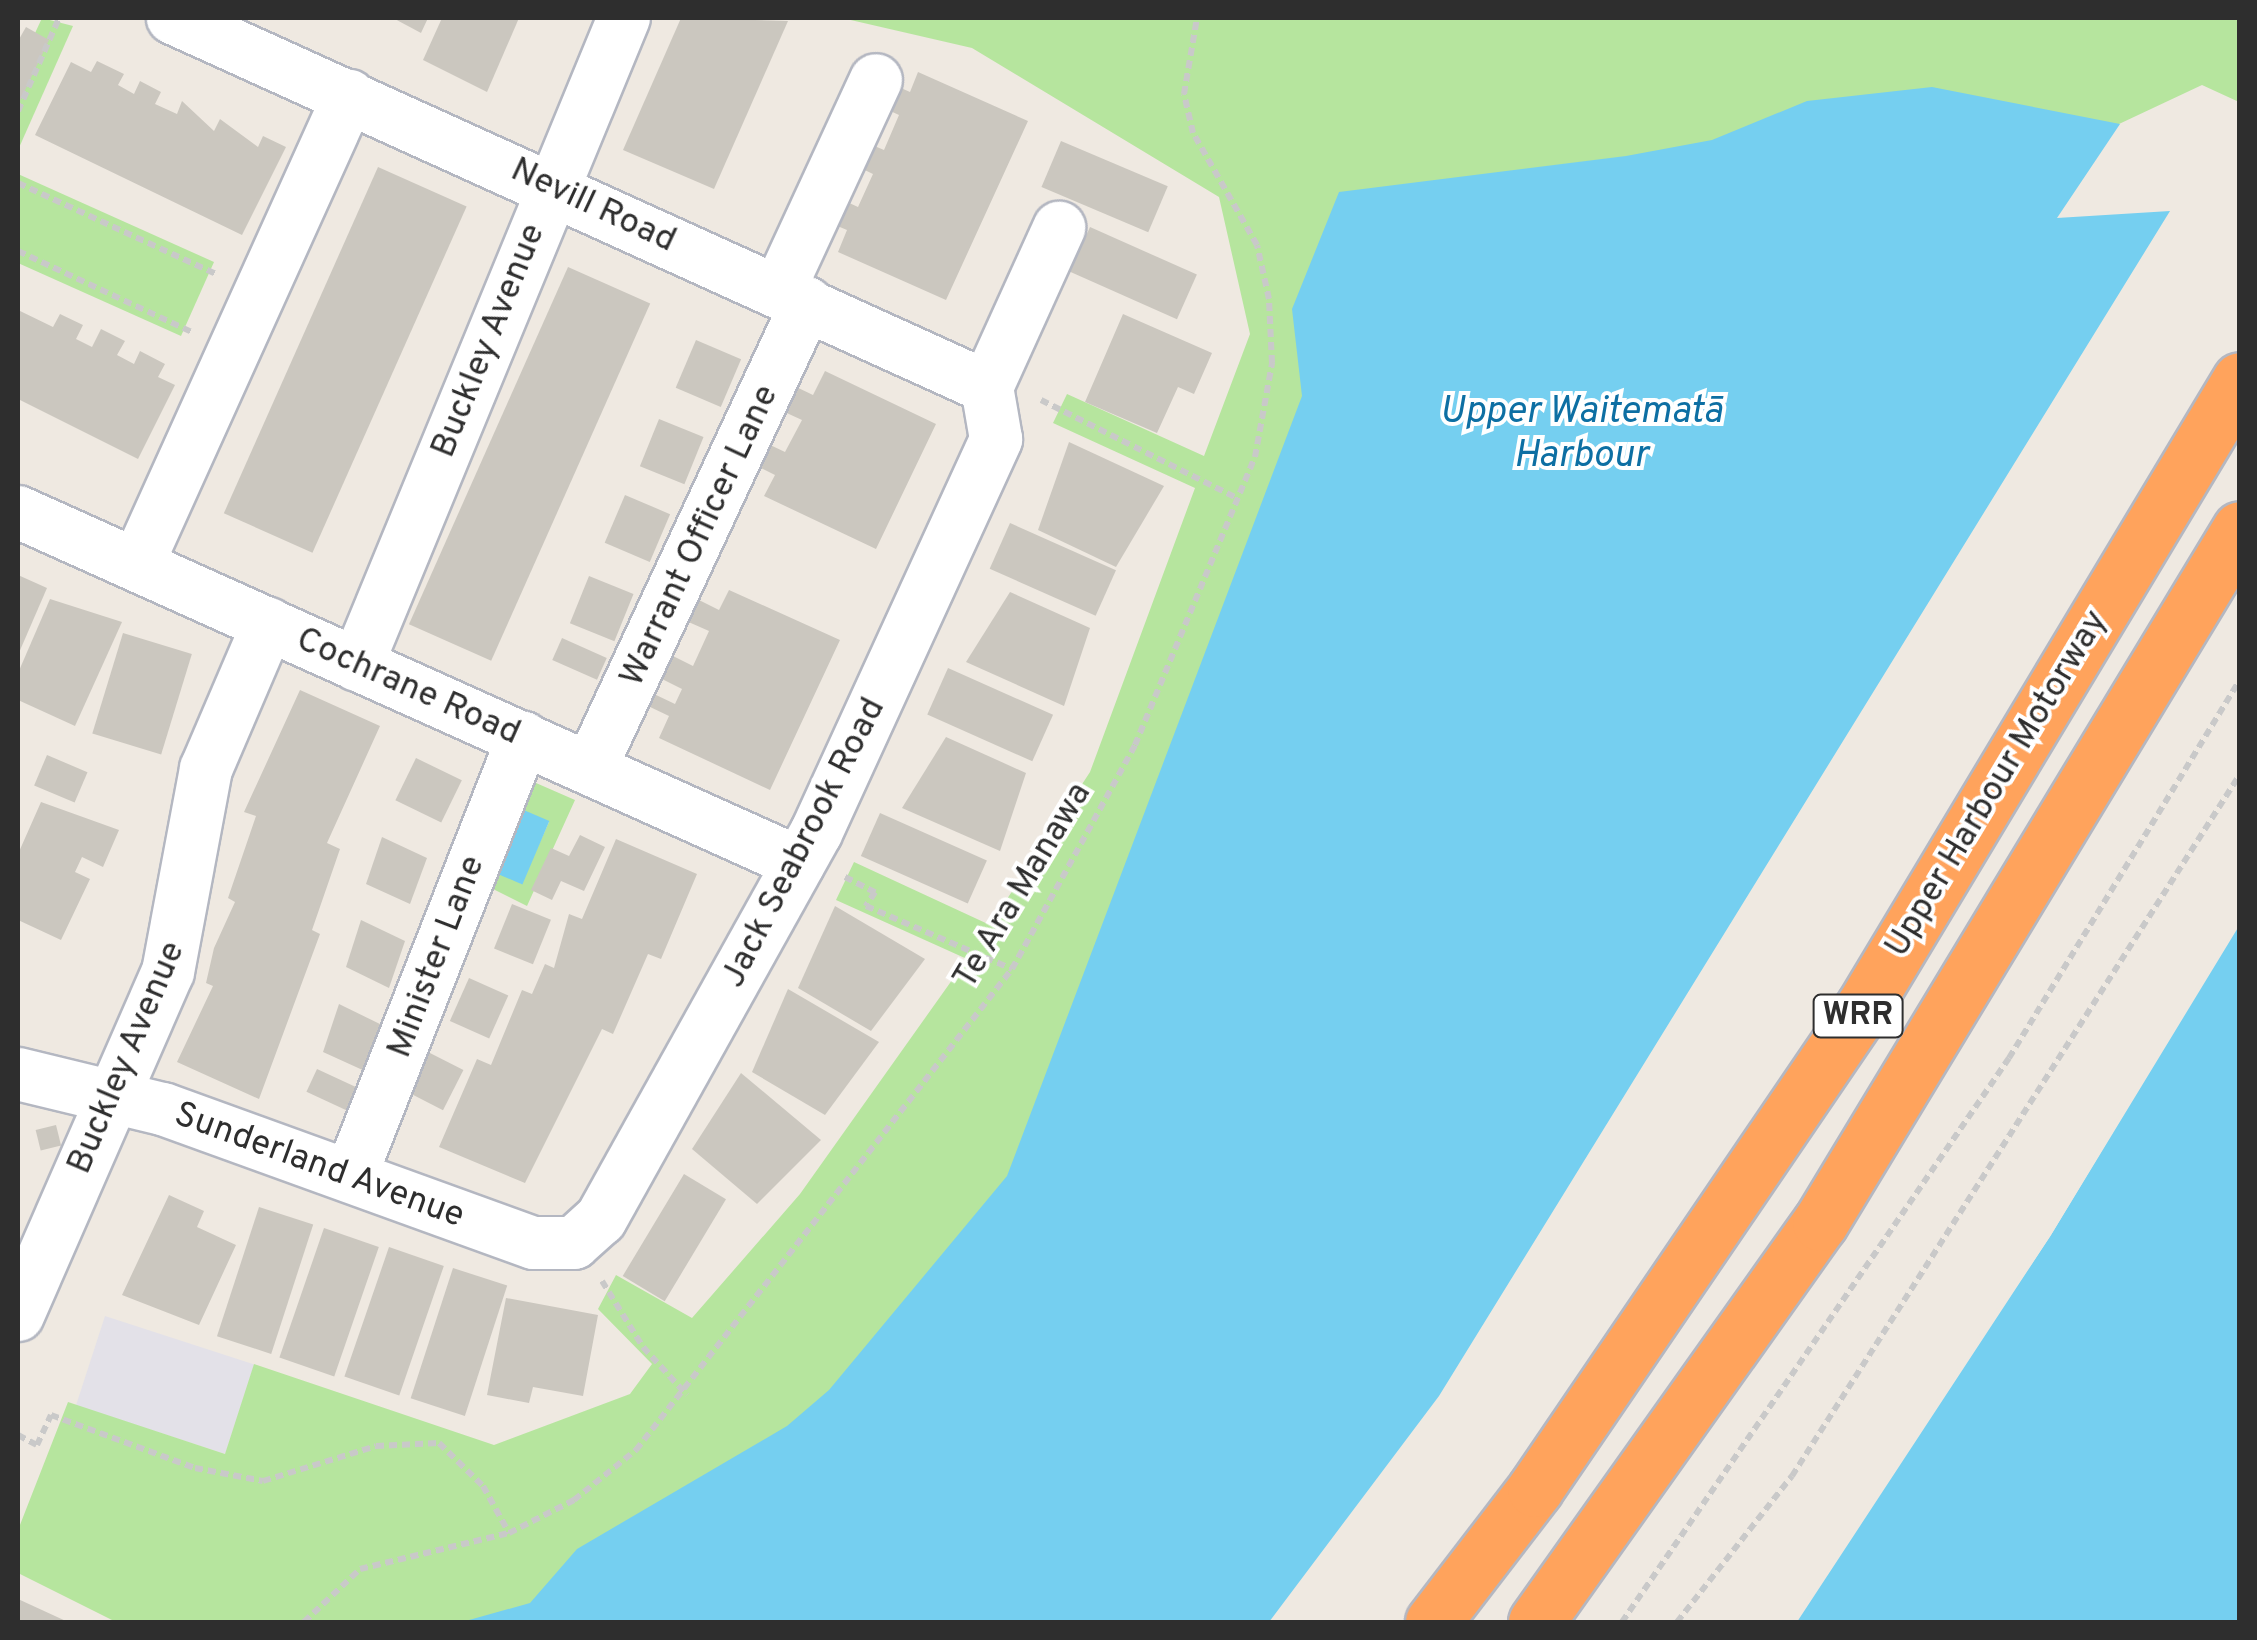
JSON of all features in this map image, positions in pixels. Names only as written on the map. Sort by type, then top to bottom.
[{"type":"highway","name":"Upper Harbour Motorway","points":[[1432,1622],[1579,1426],[1864,1006],[2240,380]]},
{"type":"highway","name":"WRR","points":[[1536,1622],[1820,1223],[2240,530]]},
{"type":"street","name":"Nevill Road","points":[[173,18],[555,186],[1009,399]]},
{"type":"street","name":"Buckley Avenue","points":[[357,665],[624,18]]},
{"type":"street","name":"Warrant Officer Lane","points":[[590,769],[793,297],[876,80]]},
{"type":"street","points":[[137,565],[348,96]]},
{"type":"street","name":"Jack Seabrook Road","points":[[562,1246],[601,1220],[822,869],[996,439],[1059,228]]},
{"type":"street","name":"Cochrane Road","points":[[18,512],[822,869]]},
{"type":"street","name":"Buckley Avenue","points":[[18,1314],[114,1102],[178,943],[216,734],[268,624]]},
{"type":"street","name":"Minister Lane","points":[[351,1176],[523,738]]},
{"type":"street","name":"Sunderland Avenue","points":[[18,1074],[114,1102],[163,1110],[562,1246]]},
{"type":"path","points":[[18,111],[58,18]]},
{"type":"path","name":"Te Ara Manawa","points":[[304,1622],[360,1569],[486,1542],[574,1500],[687,1395],[1012,968],[1135,745],[1235,497],[1255,457],[1272,364],[1256,245],[1230,190],[1193,133],[1184,94],[1197,18]]},
{"type":"path","points":[[18,183],[219,275],[214,288]]},
{"type":"path","points":[[18,251],[193,333],[200,317]]},
{"type":"path","points":[[1009,399],[1235,497]]},
{"type":"path","points":[[1622,1622],[1948,1152],[2240,679]]},
{"type":"path","points":[[1678,1622],[1792,1476],[2240,774]]},
{"type":"path","points":[[822,869],[875,892],[866,906],[1012,968]]},
{"type":"path","points":[[602,1280],[643,1347],[687,1395]]},
{"type":"path","points":[[18,1436],[37,1445],[51,1415],[195,1468],[263,1481],[376,1446],[439,1444],[483,1486],[509,1532]]},
{"type":"shaded area","points":[[105,1316],[254,1365],[225,1454],[76,1405]]},
{"type":"green space","points":[[42,18],[73,26],[18,150],[18,70]]},
{"type":"green space","name":"Upper Waitematā Harbour","points":[[842,18],[2239,18],[2239,102],[2202,85],[2119,124],[1103,1622],[116,1622],[18,1573],[18,1530],[68,1402],[225,1454],[254,1364],[494,1445],[630,1394],[652,1364],[598,1309],[616,1275],[692,1318],[800,1194],[967,959],[836,900],[854,862],[990,925],[1090,772],[1195,488],[1053,423],[1067,394],[1204,456],[1250,334],[1219,197],[972,48]]},
{"type":"green space","points":[[18,174],[214,262],[181,336],[18,263]]},
{"type":"green space","points":[[520,776],[575,800],[527,906],[481,883],[498,832],[521,884],[549,822],[520,809]]},
{"type":"water","name":"Upper Waitematā Harbour","points":[[1932,87],[2120,124],[2057,218],[2170,211],[1439,1396],[1269,1622],[462,1622],[530,1603],[577,1549],[787,1426],[829,1390],[1007,1176],[1302,396],[1292,309],[1339,192],[1626,156],[1712,140],[1807,101]]},
{"type":"water","points":[[519,808],[549,821],[522,884],[492,872]]},
{"type":"water","points":[[2239,926],[2239,1622],[1797,1622],[2051,1235]]},
{"type":"pier","points":[[2240,921],[2051,1235],[1792,1622],[2047,1232]]},
{"type":"building","points":[[393,18],[428,18],[421,33]]},
{"type":"building","points":[[442,18],[519,18],[487,92],[423,60]]},
{"type":"building","points":[[681,18],[788,21],[714,189],[623,150]]},
{"type":"building","points":[[26,27],[49,40],[18,105],[18,41]]},
{"type":"building","points":[[97,61],[124,74],[118,85],[134,94],[140,81],[161,92],[155,104],[177,114],[182,101],[214,131],[220,119],[258,147],[263,136],[286,147],[242,235],[35,135],[71,62],[91,72]]},
{"type":"building","points":[[918,72],[1028,121],[946,300],[838,252],[847,230],[823,220],[834,196],[858,207],[873,174],[848,162],[858,139],[884,150],[899,115],[873,103],[883,80],[910,92]]},
{"type":"building","points":[[1061,141],[1168,186],[1148,232],[1041,187]]},
{"type":"building","points":[[378,167],[467,206],[312,553],[224,513]]},
{"type":"building","points":[[1090,227],[1197,275],[1177,319],[1070,272]]},
{"type":"building","points":[[568,267],[650,304],[491,661],[409,624]]},
{"type":"building","points":[[18,310],[53,327],[60,314],[83,325],[76,339],[92,347],[101,329],[125,341],[117,355],[134,364],[140,351],[165,364],[158,377],[175,385],[138,459],[18,399]]},
{"type":"building","points":[[1123,314],[1212,353],[1194,394],[1178,387],[1157,433],[1085,402]]},
{"type":"building","points":[[696,340],[741,359],[721,407],[676,388]]},
{"type":"building","points":[[825,371],[936,424],[876,549],[764,496],[775,475],[755,465],[766,443],[785,452],[802,420],[778,409],[790,384],[813,395]]},
{"type":"building","points":[[659,419],[704,437],[684,484],[640,466]]},
{"type":"building","points":[[1069,442],[1164,486],[1116,567],[1038,530]]},
{"type":"building","points":[[625,495],[670,514],[650,562],[605,543]]},
{"type":"building","points":[[1010,523],[1116,570],[1096,616],[990,569]]},
{"type":"building","points":[[18,575],[47,588],[18,655]]},
{"type":"building","points":[[589,576],[634,594],[614,641],[570,623]]},
{"type":"building","points":[[729,590],[840,640],[770,790],[659,738],[669,716],[648,706],[654,694],[675,704],[682,689],[658,677],[669,654],[693,666],[709,631],[684,620],[695,598],[719,610]]},
{"type":"building","points":[[1010,592],[1090,628],[1064,706],[966,662]]},
{"type":"building","points":[[50,599],[122,622],[75,726],[18,700],[18,673]]},
{"type":"building","points":[[123,633],[192,654],[161,754],[92,733]]},
{"type":"building","points":[[562,638],[607,658],[597,680],[552,660]]},
{"type":"building","points":[[948,668],[1053,715],[1032,761],[927,715]]},
{"type":"building","points":[[300,690],[380,726],[327,843],[340,849],[312,930],[320,934],[259,1099],[177,1062],[213,986],[206,983],[214,948],[235,902],[228,898],[256,816],[244,812]]},
{"type":"building","points":[[946,737],[1026,773],[1000,851],[902,808]]},
{"type":"building","points":[[47,755],[88,772],[75,803],[34,785]]},
{"type":"building","points":[[416,758],[462,780],[441,823],[395,800]]},
{"type":"building","points":[[41,802],[119,830],[103,867],[82,857],[75,872],[90,879],[61,940],[18,920],[18,854]]},
{"type":"building","points":[[880,813],[987,861],[968,904],[861,856]]},
{"type":"building","points":[[580,835],[605,847],[584,891],[561,881],[552,900],[531,890],[551,848],[569,856]]},
{"type":"building","points":[[382,837],[427,858],[410,904],[366,884]]},
{"type":"building","points":[[616,839],[697,874],[661,959],[648,954],[613,1034],[602,1029],[525,1183],[439,1147],[477,1059],[491,1065],[522,990],[532,994],[545,964],[554,968],[569,914],[582,919]]},
{"type":"building","points":[[512,904],[551,920],[533,964],[494,949]]},
{"type":"building","points":[[835,906],[925,959],[871,1031],[798,988]]},
{"type":"building","points":[[361,920],[405,941],[389,988],[346,967]]},
{"type":"building","points":[[469,978],[508,995],[489,1038],[450,1021]]},
{"type":"building","points":[[788,989],[879,1042],[825,1115],[752,1072]]},
{"type":"building","points":[[339,1004],[384,1026],[367,1072],[323,1052]]},
{"type":"building","points":[[426,1051],[463,1070],[443,1110],[406,1091]]},
{"type":"building","points":[[317,1069],[360,1089],[349,1112],[306,1092]]},
{"type":"building","points":[[741,1073],[821,1140],[757,1204],[692,1149]]},
{"type":"building","points":[[56,1125],[61,1145],[41,1150],[36,1130]]},
{"type":"building","points":[[684,1174],[726,1199],[665,1301],[623,1276]]},
{"type":"building","points":[[169,1195],[204,1211],[197,1227],[236,1245],[199,1325],[122,1295]]},
{"type":"building","points":[[259,1207],[313,1225],[271,1354],[217,1336]]},
{"type":"building","points":[[324,1228],[379,1247],[334,1376],[279,1358]]},
{"type":"building","points":[[389,1247],[444,1266],[399,1395],[344,1377]]},
{"type":"building","points":[[453,1268],[507,1286],[465,1416],[411,1398]]},
{"type":"building","points":[[506,1298],[598,1315],[583,1396],[533,1387],[529,1403],[487,1395]]},
{"type":"building","points":[[18,1599],[68,1622],[18,1622]]}]
